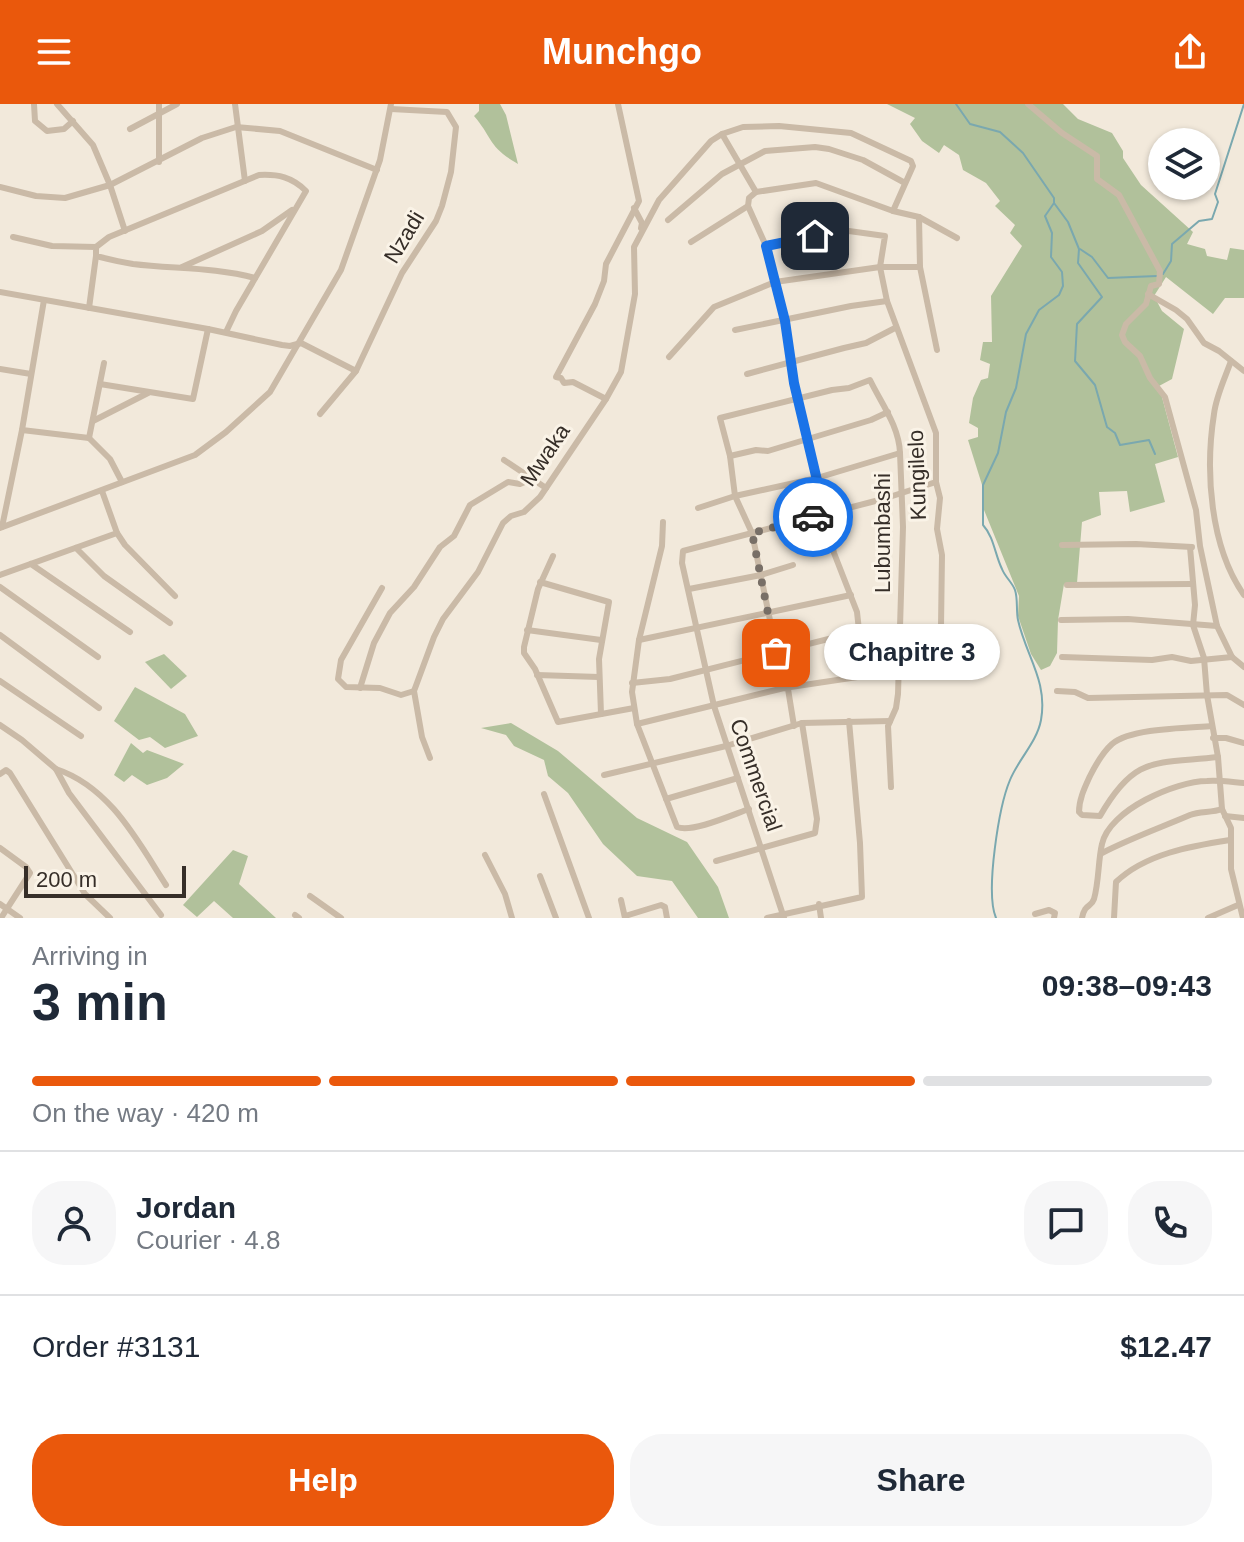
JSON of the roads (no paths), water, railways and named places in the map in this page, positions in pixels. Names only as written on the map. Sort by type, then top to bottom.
[{"type":"street","points":[[34,104],[35,121],[47,131],[64,129],[73,121]]},
{"type":"street","points":[[57,104],[93,145],[125,231]]},
{"type":"street","points":[[159,104],[159,162]]},
{"type":"street","points":[[130,129],[177,104]]},
{"type":"street","points":[[235,104],[245,181]]},
{"type":"street","points":[[606,399],[556,377],[595,304],[604,281],[606,264],[639,201],[618,104]]},
{"type":"street","points":[[1028,104],[1062,133],[1097,156],[1097,179],[1119,195],[1160,271],[1160,281],[1151,286],[1146,304],[1126,324],[1122,335],[1140,356],[1165,397],[1196,510],[1200,546],[1217,626],[1232,657],[1244,667]]},
{"type":"street","points":[[1,528],[184,460],[205,449],[270,392],[341,270],[377,170],[391,106]]},
{"type":"street","name":"Nzadi","points":[[356,371],[410,258],[436,221],[451,172],[456,127],[447,112],[391,106]]},
{"type":"street","points":[[639,236],[649,214],[675,179],[702,154],[711,141],[743,127],[779,126],[851,133],[911,161],[913,166],[893,211]]},
{"type":"street","points":[[0,187],[36,196],[65,198],[110,185],[202,138],[236,127],[280,131],[377,170]]},
{"type":"street","points":[[722,134],[756,192]]},
{"type":"street","points":[[668,220],[722,174],[759,153],[815,147],[853,156],[905,183]]},
{"type":"street","points":[[13,237],[52,246],[96,247],[109,237],[259,175],[279,175],[292,179],[306,191],[226,332]]},
{"type":"street","points":[[637,724],[784,688],[864,676],[860,631],[830,536],[798,400],[785,321],[766,246],[748,206],[749,198],[756,192],[816,183],[893,211],[919,217],[957,238]]},
{"type":"street","points":[[691,242],[748,206]]},
{"type":"street","points":[[182,267],[262,231],[295,207]]},
{"type":"street","points":[[634,208],[649,214]]},
{"type":"street","points":[[634,208],[642,223],[639,236]]},
{"type":"street","points":[[919,217],[920,267],[937,350]]},
{"type":"street","name":"Kungilelo","points":[[766,246],[849,231],[885,236],[880,267],[887,301],[895,328],[935,423],[936,482],[940,498],[937,529],[942,555],[941,626]]},
{"type":"street","name":"Mwaka","points":[[414,691],[443,619],[478,572],[503,523],[507,518],[524,512],[540,497],[621,372],[635,294],[634,247],[639,236]]},
{"type":"street","points":[[89,308],[96,247]]},
{"type":"street","points":[[96,256],[134,264],[237,273],[255,278]]},
{"type":"street","points":[[669,357],[714,307],[775,282],[880,267],[920,267]]},
{"type":"street","points":[[0,292],[290,346],[301,343],[356,371],[320,414]]},
{"type":"street","points":[[1148,294],[1176,310],[1187,319],[1204,343],[1244,371]]},
{"type":"street","points":[[1,528],[22,430],[44,300]]},
{"type":"street","points":[[735,330],[887,301]]},
{"type":"street","points":[[747,374],[860,346],[895,328]]},
{"type":"street","points":[[100,384],[193,399],[208,329]]},
{"type":"street","points":[[1231,361],[1214,412],[1208,471],[1223,552],[1231,576],[1244,595]]},
{"type":"street","points":[[89,438],[104,363]]},
{"type":"street","points":[[0,369],[31,374]]},
{"type":"street","name":"Lubumbashi","points":[[798,400],[870,380],[888,412],[900,443],[902,494],[898,694],[890,721],[888,745],[891,787]]},
{"type":"street","points":[[93,421],[148,393]]},
{"type":"street","points":[[794,726],[788,689],[784,688],[767,614],[752,533],[735,496],[730,456],[720,418],[798,400]]},
{"type":"street","points":[[730,456],[756,450],[768,451],[888,412]]},
{"type":"street","points":[[22,430],[89,438],[110,459],[122,482]]},
{"type":"street","points":[[698,508],[900,453]]},
{"type":"street","points":[[504,460],[546,488]]},
{"type":"street","points":[[360,688],[374,643],[390,613],[414,587],[440,547],[454,536],[470,505],[508,482],[520,484],[532,479]]},
{"type":"street","points":[[752,533],[902,494],[936,482]]},
{"type":"street","points":[[102,491],[117,533],[125,545],[175,596]]},
{"type":"street","points":[[663,522],[662,546],[632,683],[637,724],[676,825],[683,830],[749,809]]},
{"type":"street","points":[[0,575],[117,533]]},
{"type":"street","name":"Commercial","points":[[752,533],[685,549],[682,563],[714,706],[783,915]]},
{"type":"street","points":[[801,543],[830,536]]},
{"type":"street","points":[[1062,545],[1200,546]]},
{"type":"street","points":[[1190,547],[1195,605],[1193,625],[1204,658],[1223,813],[1231,828],[1231,869],[1240,895],[1238,905],[1243,918]]},
{"type":"street","points":[[76,548],[104,576],[170,623]]},
{"type":"street","points":[[553,556],[540,582],[524,653],[558,722],[634,708]]},
{"type":"street","points":[[31,564],[130,632]]},
{"type":"street","points":[[689,589],[761,575],[793,565]]},
{"type":"street","points":[[540,582],[609,602],[601,640],[601,714]]},
{"type":"street","points":[[1067,585],[1191,584]]},
{"type":"street","points":[[0,587],[98,657]]},
{"type":"street","points":[[382,588],[338,667],[339,682],[346,687],[380,688],[401,695],[414,691],[422,737],[430,758]]},
{"type":"street","points":[[639,640],[851,595]]},
{"type":"street","points":[[1061,620],[1128,619],[1217,626]]},
{"type":"street","points":[[527,630],[601,640]]},
{"type":"street","points":[[632,683],[659,681],[860,631]]},
{"type":"street","points":[[0,635],[99,708]]},
{"type":"street","points":[[1062,657],[1152,660],[1172,657],[1191,661],[1232,657]]},
{"type":"street","points":[[537,675],[599,677]]},
{"type":"street","points":[[0,681],[81,736]]},
{"type":"street","points":[[1057,691],[1075,692],[1088,698],[1227,695],[1244,705]]},
{"type":"street","points":[[767,918],[819,904],[862,897],[849,721]]},
{"type":"street","points":[[604,775],[652,761],[726,746],[802,723],[890,721]]},
{"type":"street","points":[[716,861],[815,833],[817,819],[802,723]]},
{"type":"street","points":[[0,725],[56,769],[73,776],[109,802],[166,885]]},
{"type":"street","points":[[1212,726],[1160,731],[1126,737],[1112,743],[1087,782],[1079,812],[1100,816],[1126,778],[1146,767],[1218,757]]},
{"type":"street","points":[[1213,738],[1244,743]]},
{"type":"street","points":[[56,769],[69,793],[161,915]]},
{"type":"street","points":[[3,772],[85,894],[110,918]]},
{"type":"street","points":[[666,799],[738,778]]},
{"type":"street","points":[[1082,918],[1084,908],[1093,902],[1106,834],[1130,808],[1193,783],[1244,783]]},
{"type":"street","points":[[544,794],[589,918]]},
{"type":"street","points":[[1102,853],[1146,831],[1184,821],[1188,816],[1223,813],[1244,818]]},
{"type":"street","points":[[1114,918],[1116,882],[1136,866],[1177,851],[1230,840]]},
{"type":"street","points":[[0,848],[30,873],[1,918]]},
{"type":"street","points":[[1232,854],[1244,858]]},
{"type":"street","points":[[485,855],[505,894],[512,918]]},
{"type":"street","points":[[540,876],[556,918]]},
{"type":"street","points":[[310,896],[341,918]]},
{"type":"street","points":[[621,900],[625,917],[661,905],[665,907],[667,918]]},
{"type":"street","points":[[0,904],[20,918]]},
{"type":"street","points":[[819,904],[821,918]]},
{"type":"street","points":[[1208,918],[1238,905]]},
{"type":"street","points":[[1035,914],[1049,910],[1055,913],[1054,918]]},
{"type":"waterway","points":[[956,104],[970,124],[1000,132],[1023,153],[1054,198],[1045,216],[1052,233],[1051,257],[1062,272],[1063,286],[1059,295],[1039,310],[1026,334],[1016,388],[1006,412],[998,453],[983,485],[983,525],[990,535],[1003,572],[1015,590],[1018,620],[1039,681],[1042,706],[1039,728],[1010,780],[1002,809],[993,870],[996,918]]},
{"type":"waterway","points":[[1163,274],[1171,261],[1172,244],[1199,221],[1212,219],[1218,202],[1215,194],[1244,104]]},
{"type":"waterway","points":[[1054,203],[1068,222],[1079,249],[1078,263],[1102,297],[1077,324],[1075,361],[1095,385],[1107,427],[1115,433],[1120,445],[1149,440],[1155,454]]},
{"type":"waterway","points":[[1080,249],[1092,257],[1108,278],[1157,276]]},
{"type":"place","name":"Chapitre 3","points":[[776,653]]}]
